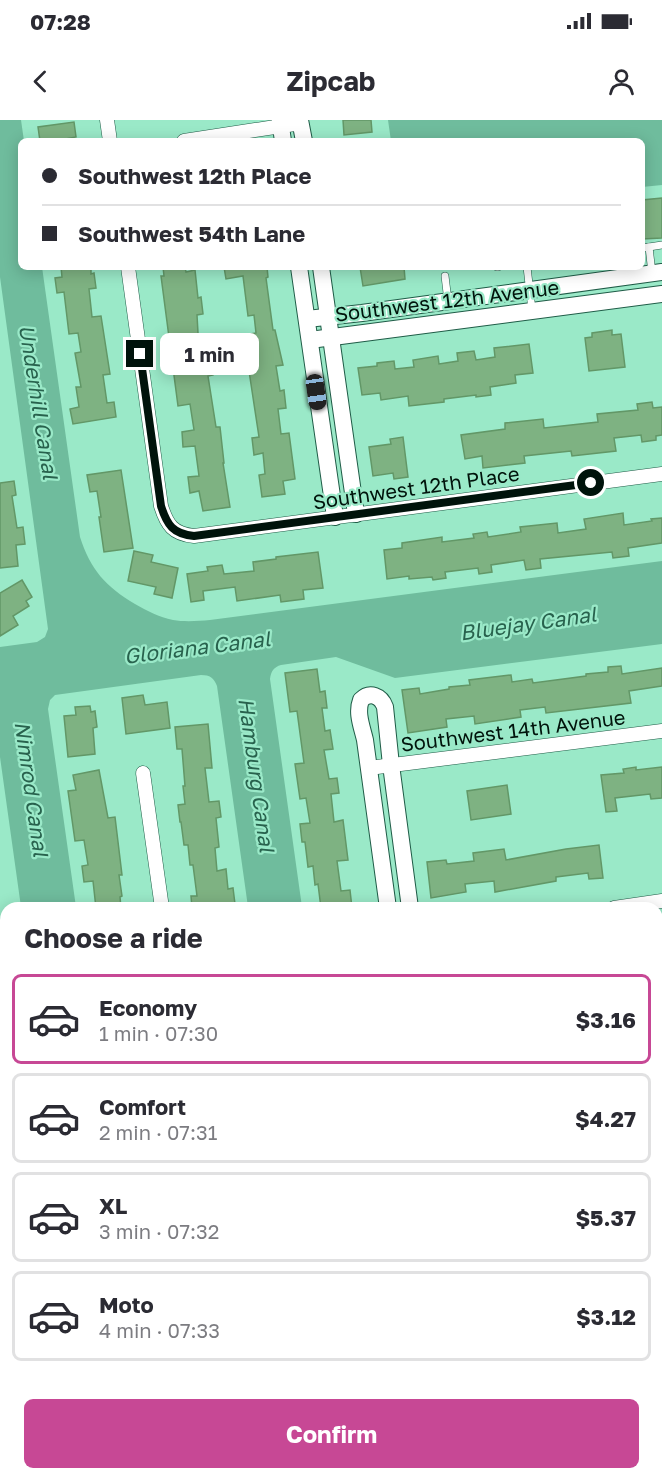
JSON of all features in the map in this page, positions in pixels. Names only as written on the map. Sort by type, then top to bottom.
[{"type":"street","points":[[107,120],[110,138]]},
{"type":"street","points":[[208,138],[282,129],[301,122],[304,138]]},
{"type":"street","name":"Southwest 12th Place","points":[[128,270],[161,506],[168,524],[175,531],[184,535],[194,536],[662,474]]},
{"type":"street","points":[[299,270],[335,517]]},
{"type":"street","points":[[321,270],[356,514]]},
{"type":"street","name":"Southwest 12th Avenue","points":[[307,319],[657,272]]},
{"type":"street","name":"Southwest 12th Avenue","points":[[310,340],[662,294]]},
{"type":"street","points":[[387,902],[358,706],[361,700],[368,695],[382,700],[385,707],[409,902]]},
{"type":"street","name":"Southwest 14th Avenue","points":[[369,768],[662,731]]},
{"type":"street","points":[[143,772],[161,902]]},
{"type":"lane","points":[[657,272],[645,247],[662,245]]},
{"type":"lane","points":[[527,270],[532,310]]},
{"type":"lane","points":[[445,276],[448,301]]},
{"type":"water","points":[[0,120],[21,120],[24,138],[18,138],[18,270],[42,270],[80,537],[89,559],[100,576],[107,584],[135,604],[173,620],[210,620],[662,561],[662,644],[395,678],[336,657],[276,667],[270,679],[301,902],[247,902],[217,686],[211,678],[201,675],[55,695],[50,700],[48,709],[75,902],[20,902],[0,757],[0,647],[37,642],[45,637],[48,629],[0,277]]},
{"type":"water","points":[[388,120],[662,120],[662,185],[645,187],[645,138],[391,138]]},
{"type":"building","points":[[343,120],[371,120],[372,132],[344,135]]},
{"type":"building","points":[[74,122],[76,137],[40,138],[38,127]]},
{"type":"building","points":[[662,198],[662,238],[645,239],[645,200]]},
{"type":"building","points":[[61,270],[91,270],[91,274],[94,273],[96,288],[89,289],[92,317],[101,316],[110,374],[103,375],[107,403],[114,402],[116,417],[73,424],[70,409],[79,407],[76,387],[81,387],[75,353],[81,352],[78,333],[69,334],[64,292],[57,293],[55,278],[62,277]]},
{"type":"building","points":[[163,270],[186,270],[186,272],[195,270],[198,298],[201,297],[203,314],[197,315],[198,333],[202,357],[210,355],[213,375],[208,376],[216,427],[220,427],[230,507],[203,511],[199,491],[190,493],[188,477],[199,476],[195,446],[183,447],[182,432],[194,430],[190,404],[178,406],[161,276],[164,276]]},
{"type":"building","points":[[224,270],[267,270],[268,277],[266,278],[273,330],[275,330],[283,365],[276,366],[280,391],[284,390],[286,408],[278,409],[281,434],[289,433],[295,479],[283,481],[285,494],[262,497],[259,475],[265,474],[263,453],[254,455],[252,438],[259,437],[249,371],[238,372],[235,355],[241,354],[238,336],[256,333],[254,315],[248,316],[243,276],[226,279]]},
{"type":"building","points":[[360,270],[404,270],[405,279],[363,286]]},
{"type":"building","points":[[612,330],[612,335],[621,334],[625,367],[589,371],[585,338],[592,337],[592,333]]},
{"type":"building","points":[[529,344],[533,373],[515,375],[516,383],[490,387],[491,395],[444,399],[444,402],[409,406],[408,396],[381,400],[380,393],[362,395],[358,368],[394,361],[395,369],[414,367],[413,360],[438,356],[439,364],[458,361],[457,353],[474,351],[476,360],[495,357],[494,348]]},
{"type":"building","points":[[652,402],[653,408],[662,407],[662,435],[656,436],[656,440],[642,442],[641,435],[614,438],[616,451],[572,456],[571,451],[524,456],[525,463],[483,468],[482,456],[465,459],[461,435],[505,429],[505,423],[543,419],[544,428],[598,422],[597,414],[638,410],[637,404]]},
{"type":"building","points":[[403,437],[408,477],[394,479],[393,473],[373,476],[369,447],[391,444],[390,439]]},
{"type":"building","points":[[121,470],[133,548],[104,552],[97,491],[90,492],[87,475]]},
{"type":"building","points":[[14,481],[16,495],[12,496],[17,528],[23,527],[25,544],[16,545],[18,566],[0,568],[0,483]]},
{"type":"building","points":[[623,513],[624,525],[662,518],[662,543],[628,548],[629,556],[613,558],[612,552],[540,559],[541,568],[526,570],[524,560],[491,565],[492,572],[479,574],[478,568],[445,572],[446,578],[433,580],[432,577],[409,579],[409,576],[387,579],[384,550],[402,548],[402,543],[442,537],[442,542],[474,538],[473,534],[487,532],[488,537],[521,532],[520,527],[557,523],[558,533],[586,529],[584,519]]},
{"type":"building","points":[[134,551],[153,555],[151,562],[178,568],[172,598],[154,594],[156,587],[128,581]]},
{"type":"building","points":[[318,552],[323,588],[303,590],[304,599],[281,602],[280,595],[237,601],[235,587],[203,591],[204,600],[191,602],[187,574],[208,571],[207,567],[222,565],[224,574],[254,571],[253,562]]},
{"type":"building","points":[[22,580],[32,597],[26,601],[29,606],[13,616],[18,625],[0,636],[0,593]]},
{"type":"building","points":[[621,666],[622,674],[662,668],[662,686],[629,691],[631,703],[546,713],[545,707],[520,710],[521,717],[475,724],[474,716],[446,719],[447,727],[408,733],[402,690],[419,688],[420,694],[470,685],[469,680],[511,675],[512,682],[532,679],[533,683],[608,672],[608,667]]},
{"type":"building","points":[[317,669],[320,692],[325,691],[327,708],[322,708],[325,731],[330,730],[333,749],[324,750],[329,779],[337,778],[339,793],[331,794],[334,822],[343,820],[348,860],[337,861],[341,891],[350,890],[351,902],[320,902],[313,866],[308,867],[300,824],[310,823],[306,798],[300,799],[295,764],[304,763],[297,711],[290,712],[285,673]]},
{"type":"building","points":[[143,695],[145,705],[167,702],[170,728],[126,734],[122,698]]},
{"type":"building","points":[[90,706],[91,712],[95,711],[97,727],[93,728],[95,754],[68,757],[64,716],[76,715],[75,707]]},
{"type":"building","points":[[208,724],[212,768],[205,768],[209,802],[219,801],[221,817],[216,818],[219,847],[215,848],[217,871],[226,869],[228,889],[233,888],[235,902],[192,902],[191,896],[197,896],[193,865],[190,865],[188,845],[184,845],[180,822],[178,805],[185,804],[183,786],[185,786],[182,749],[177,749],[175,727]]},
{"type":"building","points":[[636,767],[636,770],[662,767],[662,798],[651,799],[650,794],[615,798],[617,811],[606,812],[601,775],[624,773],[623,769]]},
{"type":"building","points":[[99,770],[108,818],[115,817],[122,875],[119,875],[122,896],[120,902],[95,902],[93,881],[84,882],[82,866],[88,865],[84,840],[75,841],[68,791],[76,790],[73,775]]},
{"type":"building","points":[[507,785],[511,814],[471,820],[467,791]]},
{"type":"building","points":[[599,845],[603,878],[589,879],[588,873],[556,877],[556,881],[495,892],[494,881],[465,884],[466,892],[431,898],[427,862],[446,860],[447,864],[474,861],[473,853],[504,849],[506,860]]},
{"type":"route","points":[[140,354],[161,506],[168,524],[175,531],[184,535],[194,536],[591,483]]},
{"type":"water label","name":"Underhill Canal","points":[[39,402]]},
{"type":"water label","name":"Bluejay Canal","points":[[528,623]]},
{"type":"water label","name":"Gloriana Canal","points":[[197,647]]},
{"type":"water label","name":"Hamburg Canal","points":[[257,775]]},
{"type":"water label","name":"Nimrod Canal","points":[[32,789]]}]
